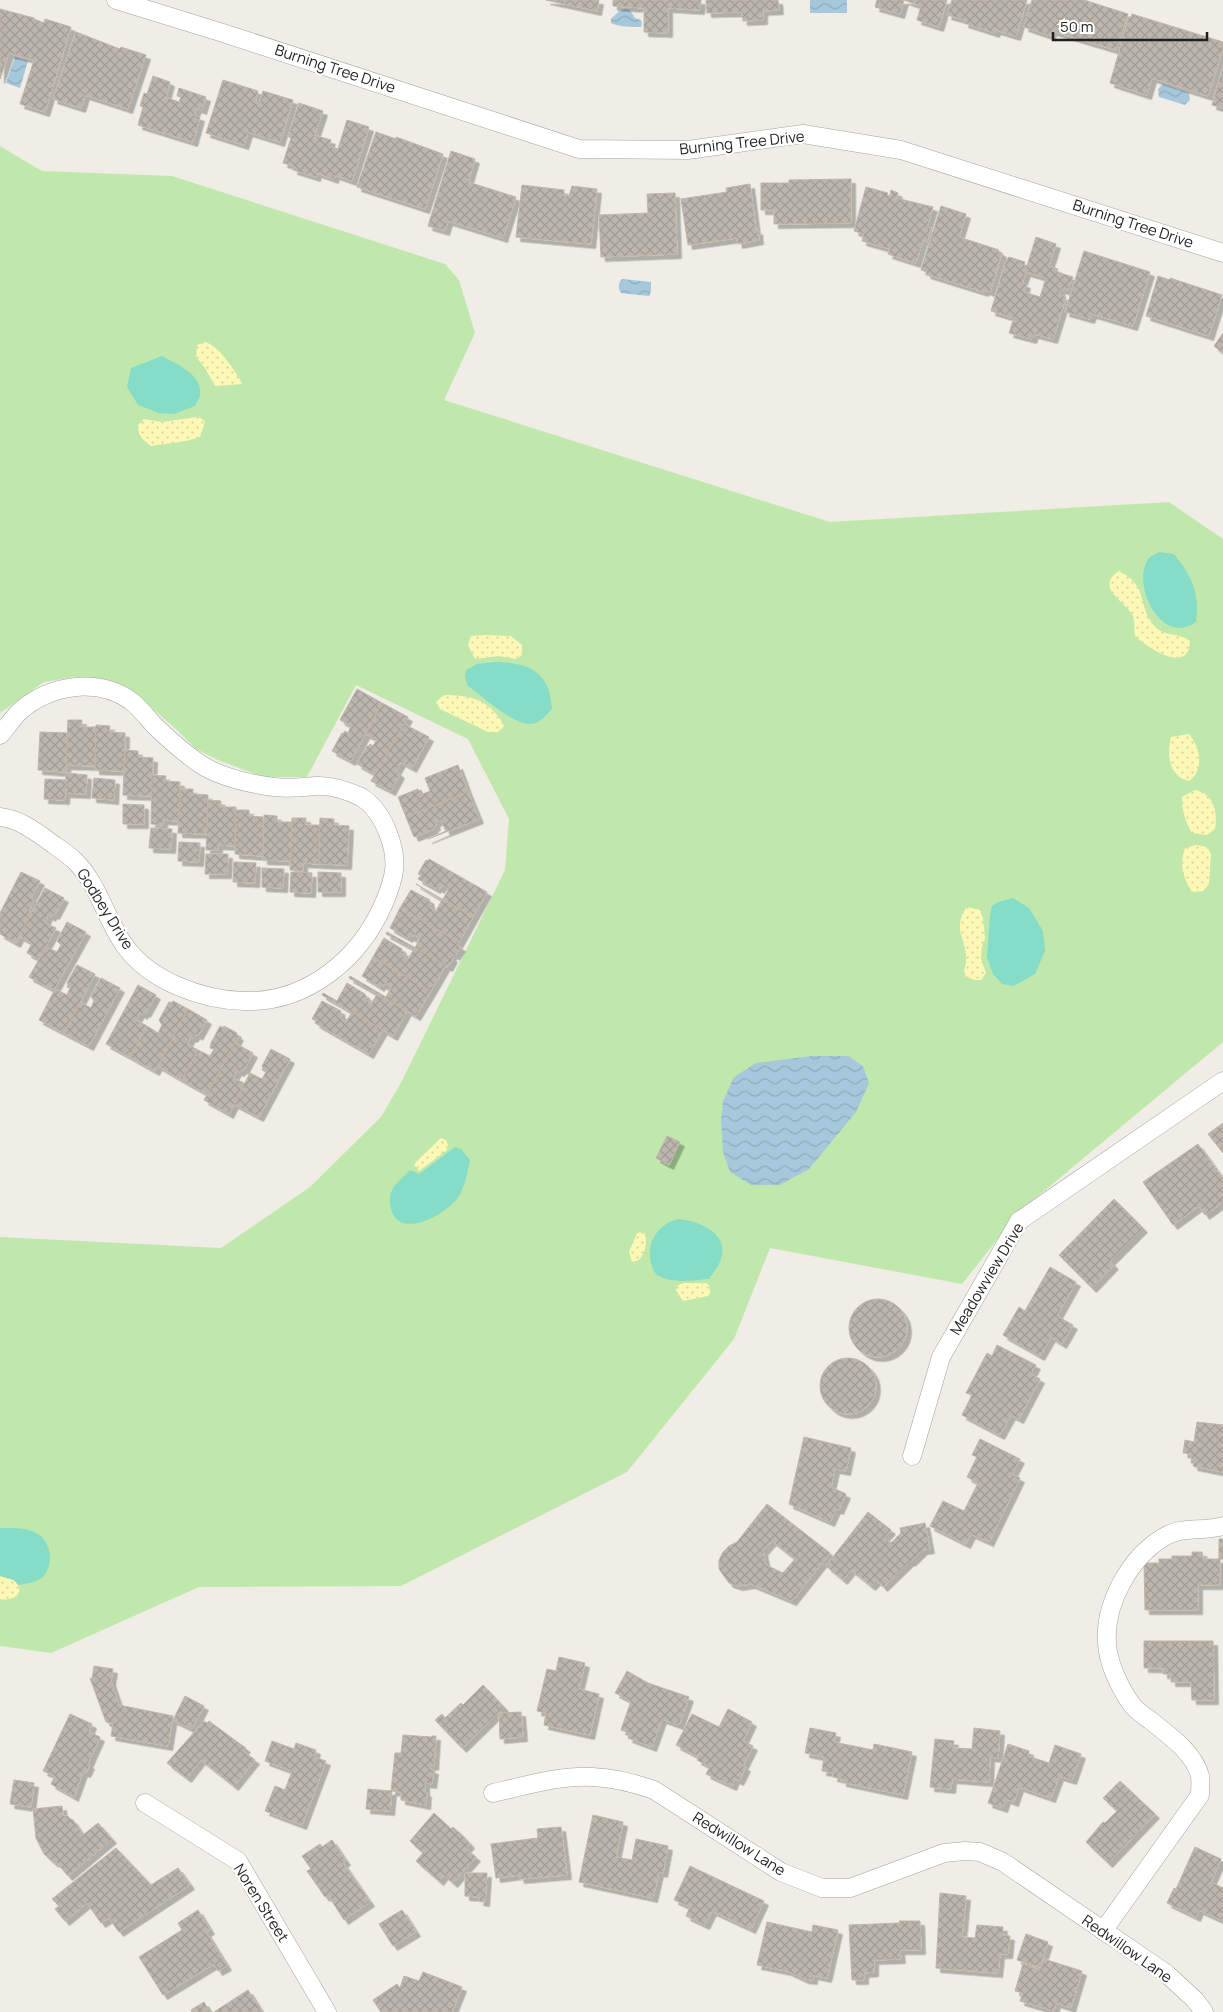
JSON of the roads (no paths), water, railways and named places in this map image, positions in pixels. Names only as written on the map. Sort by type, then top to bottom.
[{"type":"street","name":"Burning Tree Drive","points":[[116,0],[579,149],[688,150],[804,134],[901,150],[1223,253]]},
{"type":"street","name":"Godbey Drive","points":[[0,735],[20,711],[43,696],[69,687],[91,688],[112,692],[132,702],[172,743],[203,765],[234,778],[273,787],[319,786],[342,790],[363,798],[382,818],[392,844],[395,875],[378,916],[365,939],[347,959],[327,976],[302,990],[265,1000],[246,1002],[200,996],[158,976],[125,947],[90,880],[75,861],[27,825],[2,813]]},
{"type":"street","name":"Meadowview Drive","points":[[912,1456],[941,1357],[1019,1221],[1223,1081]]},
{"type":"street","points":[[1103,1931],[1200,1795],[1200,1775],[1190,1756],[1177,1742],[1133,1707],[1114,1672],[1107,1643],[1109,1614],[1121,1584],[1147,1549],[1165,1536],[1189,1529],[1223,1526]]},
{"type":"street","name":"Redwillow Lane","points":[[493,1793],[556,1779],[592,1776],[631,1782],[654,1790],[781,1872],[822,1888],[850,1888],[944,1853],[980,1852],[1003,1862],[1167,1974],[1196,2000],[1204,2012]]},
{"type":"street","name":"Noren Street","points":[[144,1803],[238,1861],[327,2012]]},
{"type":"water","points":[[810,0],[847,0],[847,13],[810,13]]},
{"type":"water","points":[[624,9],[630,10],[635,18],[641,20],[641,27],[621,26],[611,23],[611,19]]},
{"type":"water","points":[[15,57],[28,61],[20,88],[6,83]]},
{"type":"water","points":[[1163,84],[1189,93],[1190,100],[1185,105],[1159,97],[1158,89]]},
{"type":"water","points":[[622,279],[651,282],[649,296],[621,293],[619,286]]},
{"type":"water","points":[[812,1056],[848,1056],[863,1066],[869,1083],[856,1112],[809,1169],[780,1185],[751,1185],[730,1172],[723,1152],[721,1120],[723,1101],[734,1077],[756,1063]]}]
